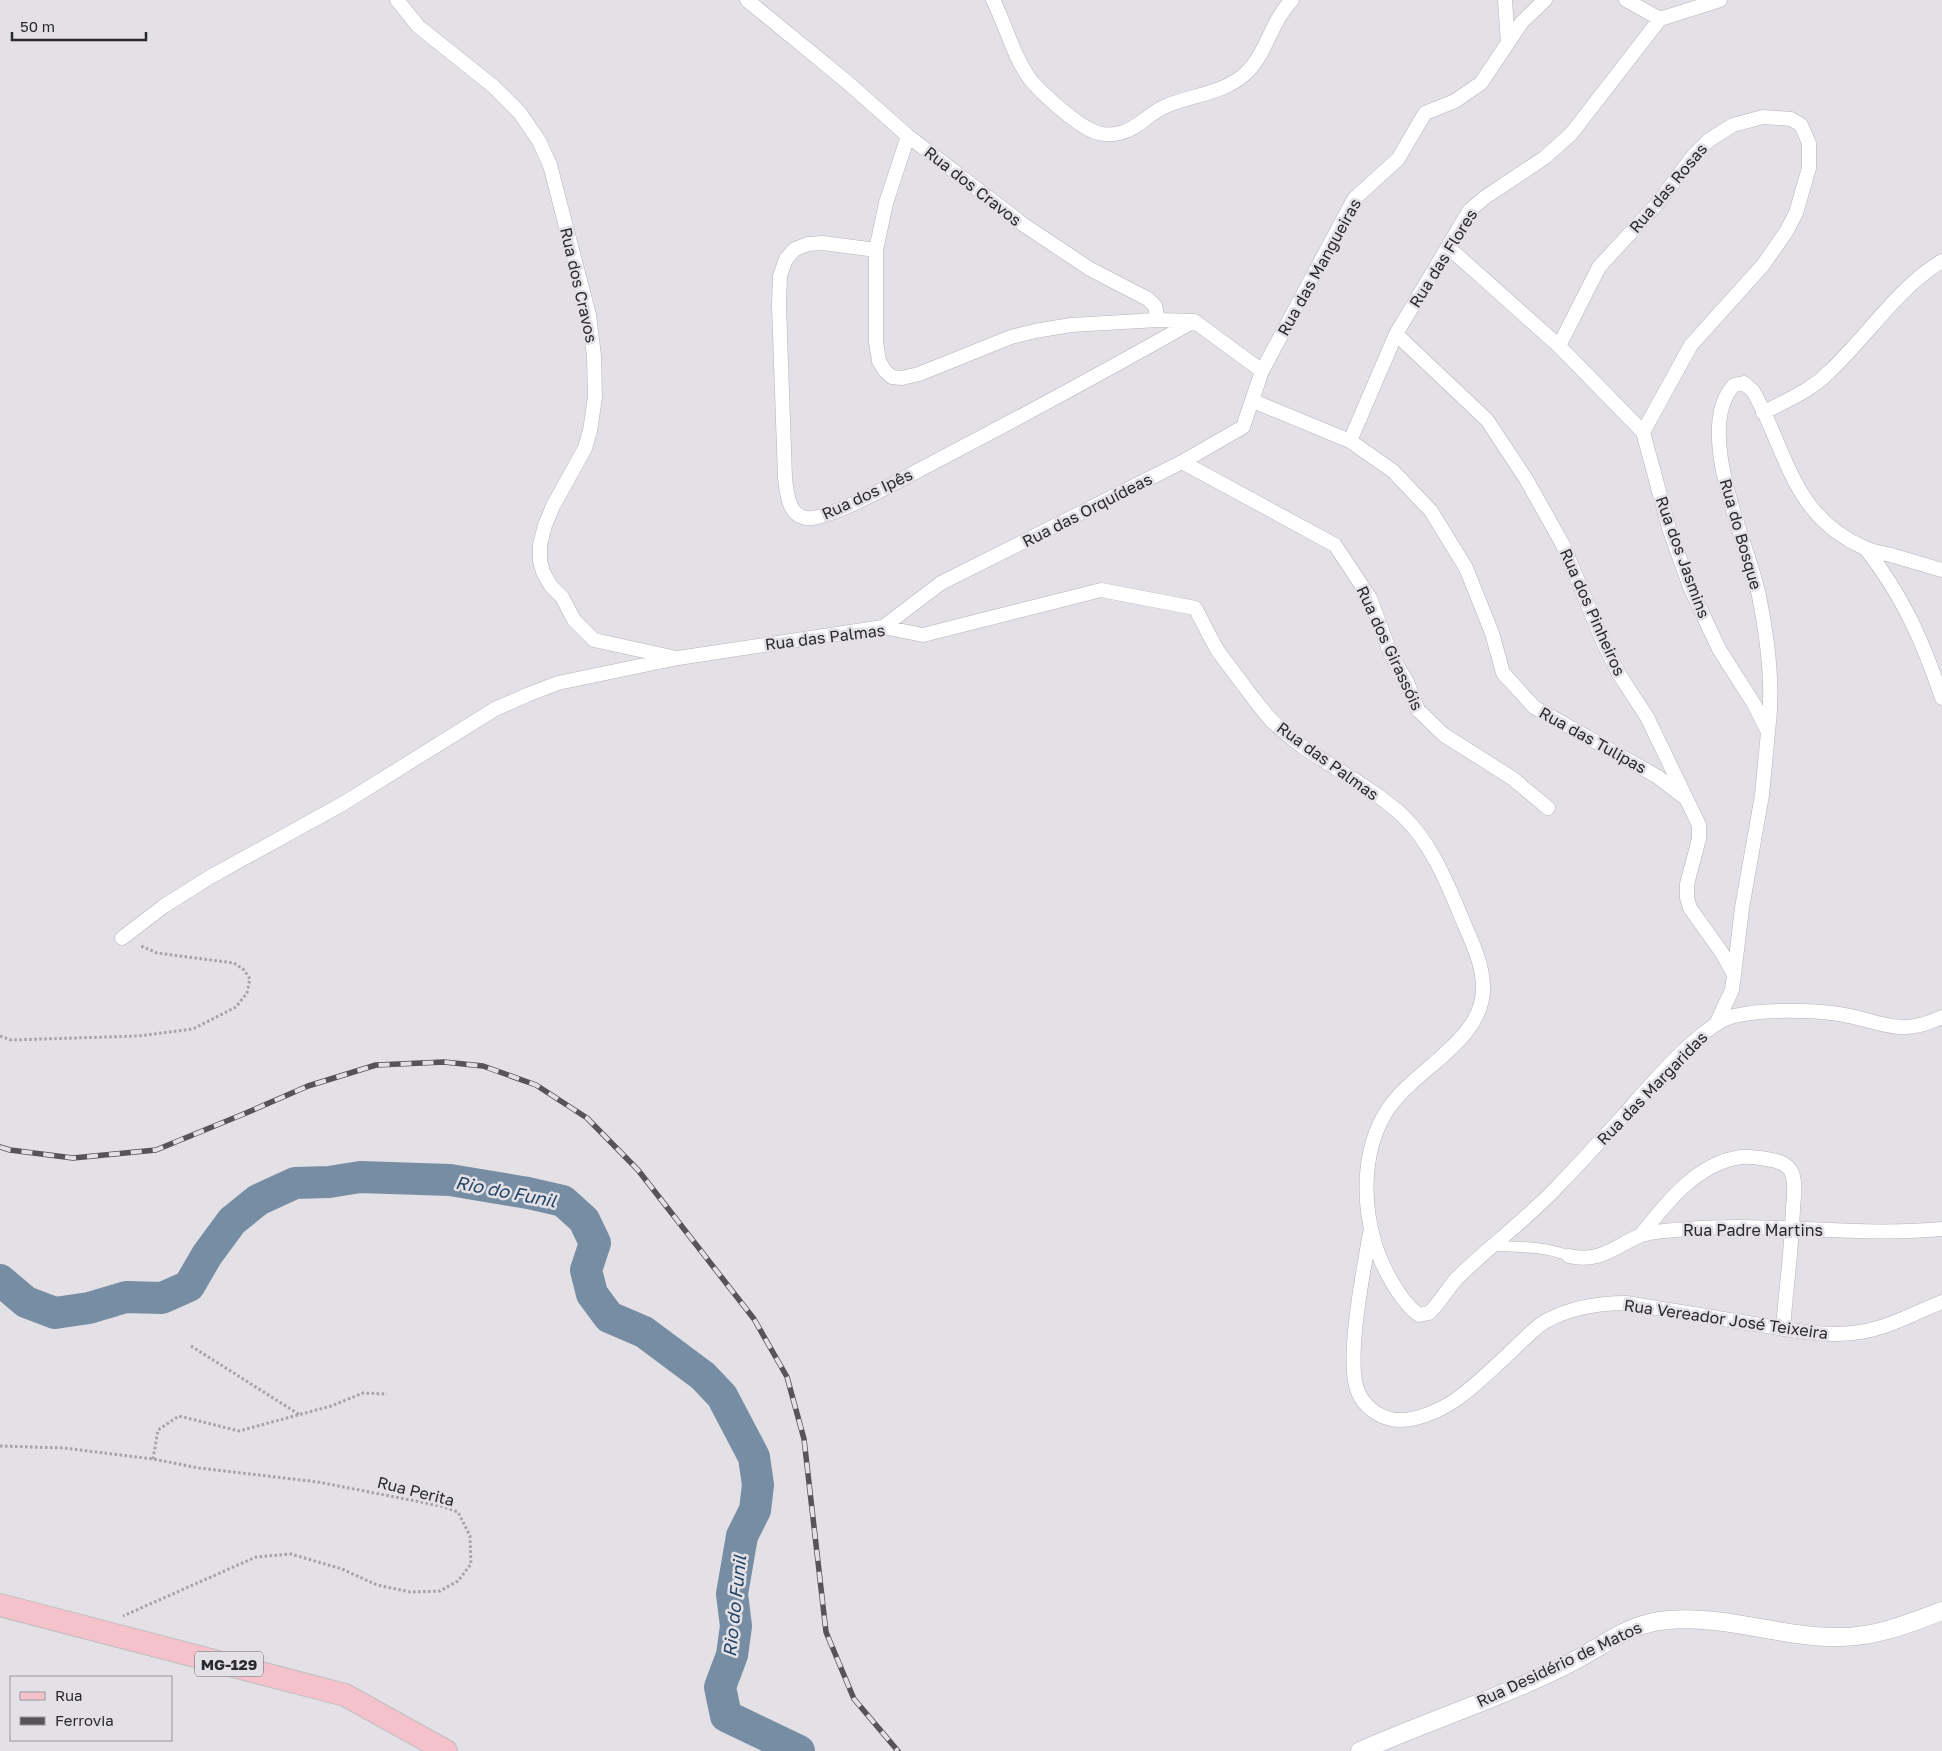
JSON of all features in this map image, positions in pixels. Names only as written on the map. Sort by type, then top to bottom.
[{"type":"main road","name":"MG-129","points":[[0,1605],[95,1628],[345,1695],[446,1751]]},
{"type":"street","name":"Rua dos Cravos","points":[[397,0],[419,27],[492,86],[520,113],[540,141],[550,165],[589,315],[594,356],[595,397],[590,431],[585,448],[553,506],[545,525],[540,545],[540,560],[543,572],[551,586],[562,597],[574,620],[594,640],[678,658]]},
{"type":"street","name":"Rua dos Cravos","points":[[746,0],[847,82],[908,136],[981,194],[1059,250],[1090,269],[1148,299],[1155,306],[1158,320]]},
{"type":"street","points":[[993,0],[1030,79],[1081,125],[1092,131],[1109,134],[1135,127],[1162,107],[1178,100],[1234,83],[1259,58],[1288,4]]},
{"type":"street","points":[[1505,0],[1508,43]]},
{"type":"street","name":"Rua das Mangueiras","points":[[1262,371],[1354,199],[1398,159],[1425,113],[1455,102],[1472,90],[1489,73],[1522,22],[1545,0]]},
{"type":"street","points":[[1626,0],[1660,19],[1720,0]]},
{"type":"street","name":"Rua das Flores","points":[[1350,441],[1396,334],[1469,211],[1484,198],[1544,158],[1571,134],[1660,19]]},
{"type":"street","name":"Rua das Rosas","points":[[1559,346],[1598,267],[1657,204],[1694,155],[1709,140],[1733,125],[1763,118],[1791,119],[1801,125],[1809,143],[1809,168],[1796,213],[1786,232],[1763,265],[1691,345],[1643,432]]},
{"type":"street","points":[[908,136],[886,203],[876,250],[876,342],[879,361],[885,371],[892,377],[902,378],[919,374],[1011,337],[1034,331],[1071,325],[1158,320],[1194,321],[1262,371]]},
{"type":"street","name":"Rua dos Ipês","points":[[876,250],[823,243],[808,244],[795,249],[786,259],[780,276],[778,305],[788,499],[794,512],[804,518],[814,518],[830,514],[885,488],[1047,403],[1194,321]]},
{"type":"street","name":"Rua dos Jasmins","points":[[1448,247],[1559,346],[1643,432],[1669,528],[1690,587],[1719,649],[1754,704],[1768,732]]},
{"type":"street","points":[[1763,413],[1805,390],[1827,374],[1917,278],[1942,261]]},
{"type":"street","name":"Rua dos Pinheiros","points":[[1396,334],[1487,420],[1526,479],[1563,545],[1593,618],[1619,674],[1647,717],[1699,825],[1700,839],[1687,884],[1687,898],[1690,908],[1722,953],[1734,975]]},
{"type":"street","name":"Rua das Orquídeas","points":[[883,626],[941,583],[1182,462],[1243,427],[1262,371]]},
{"type":"street","name":"Rua do Bosque","points":[[1768,732],[1771,713],[1770,676],[1759,596],[1752,564],[1724,481],[1719,446],[1723,406],[1734,385],[1741,383],[1750,387],[1795,484],[1819,518],[1834,530],[1866,549],[1942,570]]},
{"type":"street","name":"Rua das Tulipas","points":[[1253,401],[1350,441],[1393,471],[1431,511],[1466,568],[1492,633],[1503,673],[1534,707],[1658,777],[1689,802]]},
{"type":"street","name":"Rua dos Girassóis","points":[[1182,462],[1335,544],[1370,598],[1391,654],[1407,682],[1418,710],[1444,735],[1512,778],[1548,808]]},
{"type":"street","name":"Rua do Bosque","points":[[1866,549],[1887,576],[1905,608],[1917,632],[1942,698]]},
{"type":"street","name":"Rua das Palmas","points":[[122,938],[164,906],[210,877],[344,803],[495,709],[527,694],[558,683],[678,658],[883,626],[923,635],[1101,590],[1196,608],[1218,650],[1271,720],[1292,739],[1369,790],[1403,817],[1428,848],[1454,898],[1480,963],[1483,998],[1478,1014],[1466,1033],[1402,1092],[1388,1109],[1377,1129],[1368,1162],[1370,1228],[1376,1247],[1384,1267],[1404,1299],[1412,1310],[1419,1315],[1424,1315]]},
{"type":"street","points":[[1717,1022],[1732,990],[1742,908],[1762,796],[1768,732]]},
{"type":"street","name":"Rua das Margaridas","points":[[1424,1315],[1434,1308],[1457,1278],[1526,1218],[1556,1188],[1651,1084],[1693,1042],[1717,1022],[1734,1016],[1750,1014],[1803,1012],[1842,1015],[1888,1026],[1912,1027],[1927,1024],[1942,1017]]},
{"type":"street","points":[[1641,1235],[1672,1198],[1701,1173],[1720,1162],[1742,1157],[1769,1160],[1788,1166],[1792,1173],[1794,1184],[1793,1228],[1783,1329]]},
{"type":"street","name":"Rua Padre Martins","points":[[1569,1256],[1587,1259],[1598,1256],[1641,1235],[1688,1229],[1726,1227],[1894,1231],[1942,1229]]},
{"type":"street","name":"Rua Vereador José Teixeira","points":[[1370,1228],[1358,1302],[1354,1378],[1359,1394],[1369,1407],[1381,1416],[1396,1420],[1414,1418],[1445,1406],[1461,1396],[1544,1322],[1572,1309],[1602,1303],[1626,1303],[1783,1329],[1835,1334],[1859,1333],[1881,1328],[1942,1302]]},
{"type":"street","points":[[1493,1246],[1536,1248],[1569,1256]]},
{"type":"street","name":"Rua Desidério de Matos","points":[[1360,1751],[1501,1694],[1573,1662],[1614,1636],[1638,1625],[1667,1620],[1708,1620],[1785,1633],[1837,1638],[1875,1634],[1942,1611]]},
{"type":"path","points":[[0,1036],[11,1040],[138,1036],[194,1029],[236,1007],[247,993],[250,979],[244,970],[234,963],[157,953],[122,938]]},
{"type":"path","points":[[191,1346],[301,1416]]},
{"type":"path","points":[[153,1459],[158,1430],[179,1416],[239,1431],[301,1416],[363,1393],[387,1394]]},
{"type":"path","name":"Rua Perita","points":[[0,1446],[64,1448],[153,1459],[199,1468],[318,1482],[441,1506],[458,1512],[470,1536],[471,1564],[458,1581],[440,1591],[410,1592],[377,1585],[342,1569],[291,1554],[256,1557],[95,1628]]},
{"type":"waterway","name":"Rio do Funil","points":[[0,1280],[26,1302],[55,1313],[89,1308],[126,1297],[162,1298],[189,1286],[207,1255],[232,1221],[258,1200],[295,1183],[329,1182],[360,1177],[450,1180],[563,1201],[584,1220],[595,1243],[586,1270],[592,1294],[609,1317],[644,1332],[703,1376],[722,1396],[754,1457],[758,1485],[755,1510],[742,1536],[732,1594],[736,1626],[732,1655],[720,1687],[726,1716],[799,1751]]},
{"type":"railway","points":[[0,1147],[73,1158],[156,1150],[308,1086],[376,1065],[444,1062],[483,1066],[536,1085],[587,1118],[638,1170],[754,1319],[787,1377],[804,1439],[826,1632],[854,1699],[898,1751]]}]
